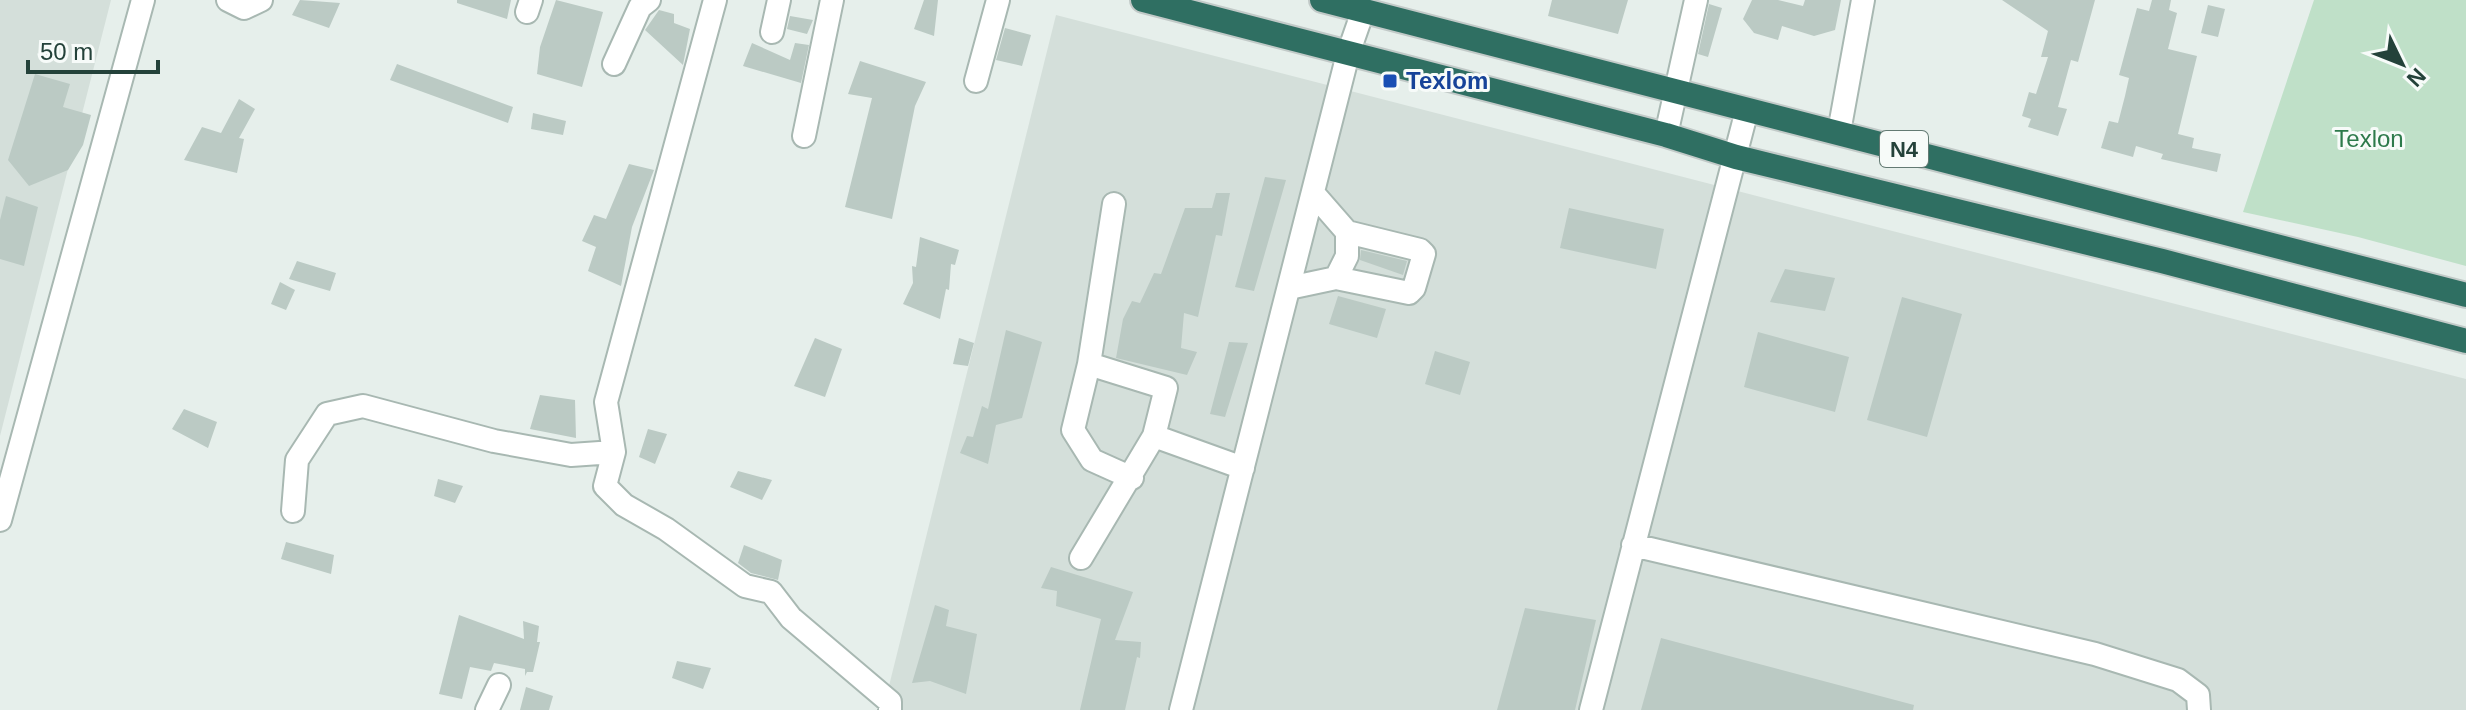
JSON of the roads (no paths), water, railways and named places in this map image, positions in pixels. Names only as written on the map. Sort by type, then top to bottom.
[{"type":"highway","name":"N4","points":[[1143,0],[1666,135],[1736,157],[2162,261],[2466,341]]},
{"type":"highway","name":"N4","points":[[1322,0],[2466,295]]},
{"type":"street","points":[[0,520],[5,476],[143,0]]},
{"type":"street","points":[[228,0],[244,8],[261,0]]},
{"type":"street","points":[[614,64],[640,7],[649,0]]},
{"type":"street","points":[[715,0],[606,402],[614,452],[605,486],[624,505],[666,529],[745,586],[771,592],[791,618],[890,702],[890,710]]},
{"type":"street","points":[[772,32],[779,0]]},
{"type":"street","points":[[804,136],[832,0]]},
{"type":"street","points":[[976,81],[998,0]]},
{"type":"street","points":[[1839,132],[1863,0]]},
{"type":"street","points":[[1666,135],[1691,1]]},
{"type":"street","points":[[1181,710],[1348,54],[1363,11]]},
{"type":"street","points":[[1591,710],[1747,110]]},
{"type":"street","points":[[1289,288],[1336,278],[1409,293],[1414,288],[1424,254],[1420,250],[1347,232],[1313,193]]},
{"type":"street","points":[[1114,204],[1089,364],[1073,430],[1092,460],[1132,478]]},
{"type":"street","points":[[1336,278],[1347,256],[1347,232]]},
{"type":"street","points":[[1081,558],[1132,478],[1154,436],[1166,388],[1089,364]]},
{"type":"street","points":[[293,511],[297,460],[327,414],[363,406],[494,441],[571,455],[614,452]]},
{"type":"street","points":[[1154,436],[1243,468]]},
{"type":"street","points":[[1633,545],[2095,654],[2178,680],[2198,695],[2199,710]]},
{"type":"street","points":[[487,710],[499,685]]},
{"type":"place","name":"Texlom","points":[[1390,81]]},
{"type":"park label","name":"Texlon","points":[[2369,139]]}]
